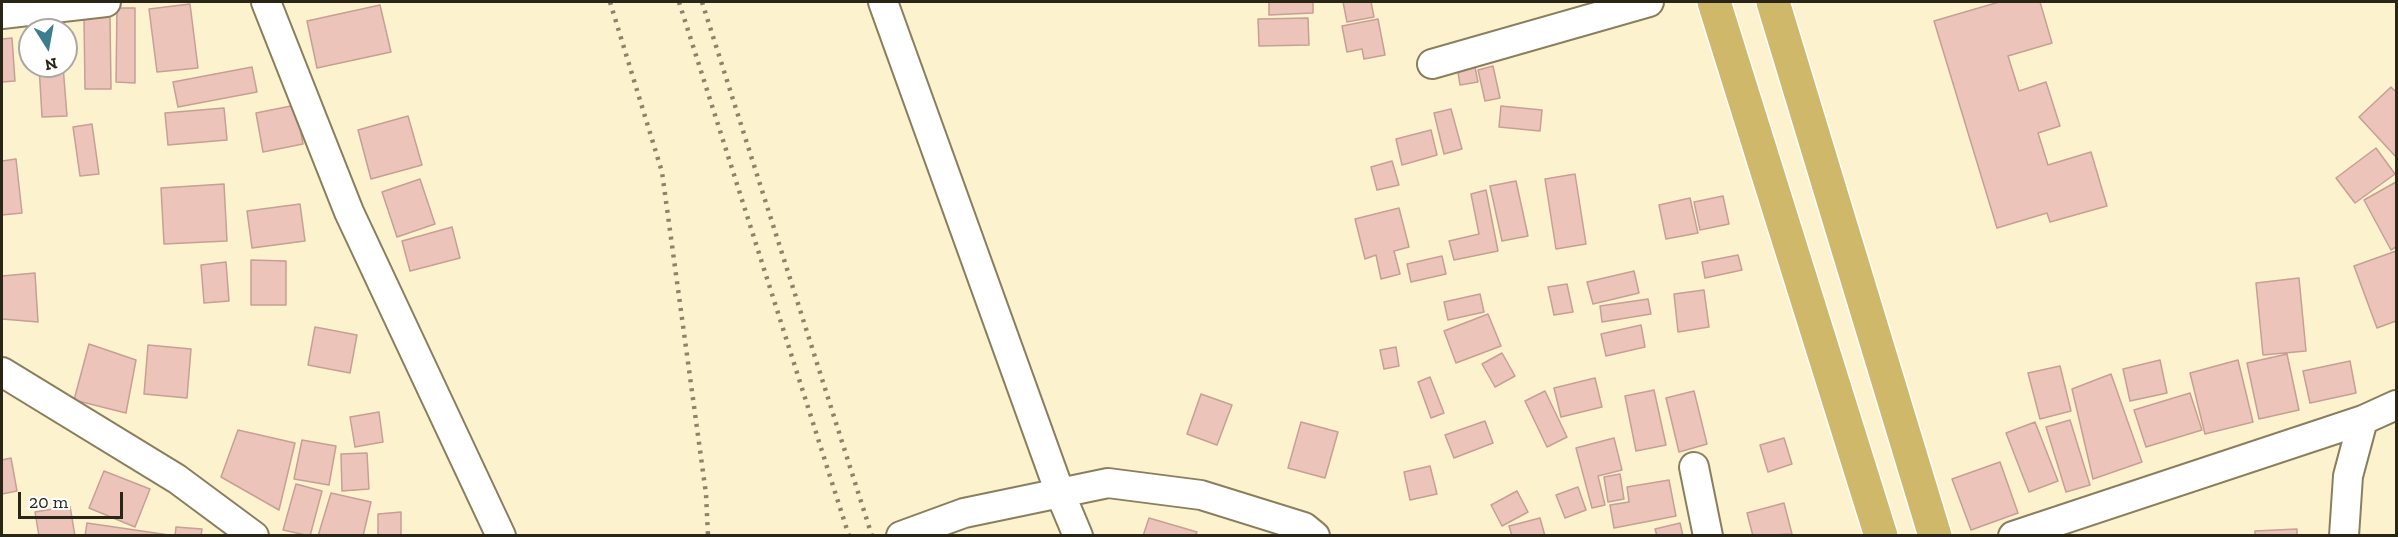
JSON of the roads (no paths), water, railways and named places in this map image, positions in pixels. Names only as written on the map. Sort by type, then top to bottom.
[{"type":"main road","points":[[1714,2],[1881,536]]},
{"type":"main road","points":[[1773,2],[1935,536]]},
{"type":"street","points":[[2,14],[106,2]]},
{"type":"street","points":[[267,2],[349,212],[501,536]]},
{"type":"street","points":[[883,2],[1060,493],[1078,536]]},
{"type":"street","points":[[1432,64],[1649,2]]},
{"type":"street","points":[[2,372],[177,479],[254,536]]},
{"type":"street","points":[[2013,536],[2363,420],[2397,405]]},
{"type":"street","points":[[2344,536],[2348,476],[2363,420]]},
{"type":"street","points":[[1694,466],[1708,536]]},
{"type":"street","points":[[901,536],[964,513],[1108,483],[1201,495],[1304,527],[1315,536]]},
{"type":"railway","points":[[610,2],[662,172],[706,494],[708,536]]},
{"type":"railway","points":[[679,2],[849,536]]},
{"type":"railway","points":[[702,2],[872,536]]}]
